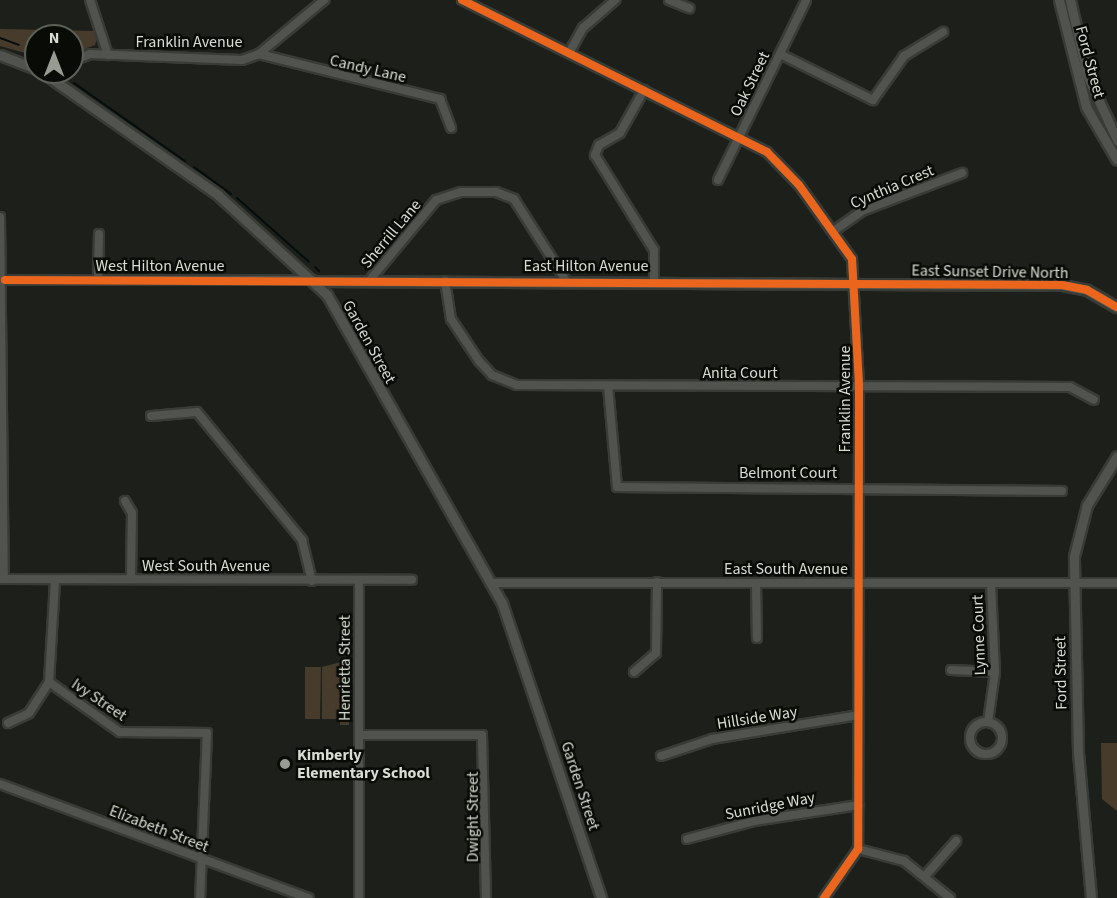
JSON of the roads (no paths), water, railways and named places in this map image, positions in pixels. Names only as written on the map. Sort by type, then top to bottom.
[{"type":"street","points":[[90,0],[108,55]]},
{"type":"street","name":"Franklin Avenue","points":[[84,59],[108,55],[223,60],[259,54],[324,0]]},
{"type":"street","name":"Franklin Avenue","points":[[462,0],[767,152],[835,230],[852,259],[857,283],[859,386],[858,849]]},
{"type":"street","points":[[568,53],[583,28],[615,0]]},
{"type":"street","points":[[669,0],[689,8]]},
{"type":"street","name":"Oak Street","points":[[718,180],[806,0]]},
{"type":"street","name":"Ford Street","points":[[1059,0],[1086,107],[1117,160]]},
{"type":"street","name":"Ford Street","points":[[1070,0],[1079,46],[1096,102],[1117,140]]},
{"type":"street","points":[[1062,13],[1079,46]]},
{"type":"street","points":[[780,54],[873,100],[904,56],[943,33]]},
{"type":"street","name":"Candy Lane","points":[[259,54],[440,99],[451,128]]},
{"type":"street","points":[[0,55],[24,64]]},
{"type":"street","name":"Garden Street","points":[[67,84],[218,195],[315,280],[492,583],[601,898]]},
{"type":"street","points":[[644,90],[620,133],[599,146],[595,155],[654,250],[654,279]]},
{"type":"street","name":"Cynthia Crest","points":[[835,230],[864,210],[962,173]]},
{"type":"street","name":"Sherrill Lane","points":[[369,281],[436,200],[461,192],[496,192],[514,199],[565,279]]},
{"type":"street","points":[[0,217],[5,280],[2,579]]},
{"type":"street","name":"West Hilton Avenue","points":[[98,279],[99,234]]},
{"type":"street","name":"East Hilton Avenue","points":[[315,280],[654,279],[857,283]]},
{"type":"street","name":"West Hilton Avenue","points":[[5,280],[315,280]]},
{"type":"street","name":"Anita Court","points":[[445,281],[451,320],[492,375],[517,385],[1070,387],[1094,400]]},
{"type":"street","name":"East Sunset Drive North","points":[[857,283],[1062,285],[1087,290],[1117,307]]},
{"type":"street","name":"Belmont Court","points":[[608,386],[617,487],[859,486],[1062,491]]},
{"type":"street","points":[[151,416],[196,412],[302,540],[312,580]]},
{"type":"street","name":"Ford Street","points":[[1091,898],[1078,752],[1073,583],[1080,524],[1117,456]]},
{"type":"street","points":[[125,501],[132,513],[131,579]]},
{"type":"street","name":"West South Avenue","points":[[2,579],[412,580]]},
{"type":"street","points":[[8,723],[28,713],[49,682],[55,580]]},
{"type":"street","name":"Henrietta Street","points":[[359,581],[359,898]]},
{"type":"street","points":[[634,672],[656,653],[657,582]]},
{"type":"street","name":"East South Avenue","points":[[492,583],[1117,583]]},
{"type":"street","points":[[756,583],[757,638]]},
{"type":"street","name":"Lynne Court","points":[[988,722],[995,672],[991,583]]},
{"type":"street","points":[[951,670],[995,672]]},
{"type":"street","name":"Ivy Street","points":[[49,682],[120,732],[207,733],[205,862]]},
{"type":"street","name":"Hillside Way","points":[[661,756],[712,739],[858,715]]},
{"type":"street","points":[[988,722],[1000,731],[1002,742],[995,752],[982,754],[971,745],[970,736],[978,724],[988,722]]},
{"type":"street","name":"Dwight Street","points":[[359,735],[482,735],[486,898]]},
{"type":"street","name":"Elizabeth Street","points":[[0,784],[205,862],[309,898]]},
{"type":"street","name":"Sunridge Way","points":[[687,839],[754,821],[859,805]]},
{"type":"street","points":[[925,876],[956,841]]},
{"type":"street","points":[[824,898],[858,849],[904,861],[950,898]]},
{"type":"street","points":[[200,898],[205,862]]},
{"type":"waterway","points":[[0,38],[19,45]]},
{"type":"waterway","points":[[75,84],[185,161]]},
{"type":"waterway","points":[[194,167],[231,194]]},
{"type":"waterway","points":[[237,198],[309,262]]},
{"type":"waterway","points":[[315,267],[319,271]]},
{"type":"place","name":"Kimberly Elementary School","points":[[285,764]]}]
